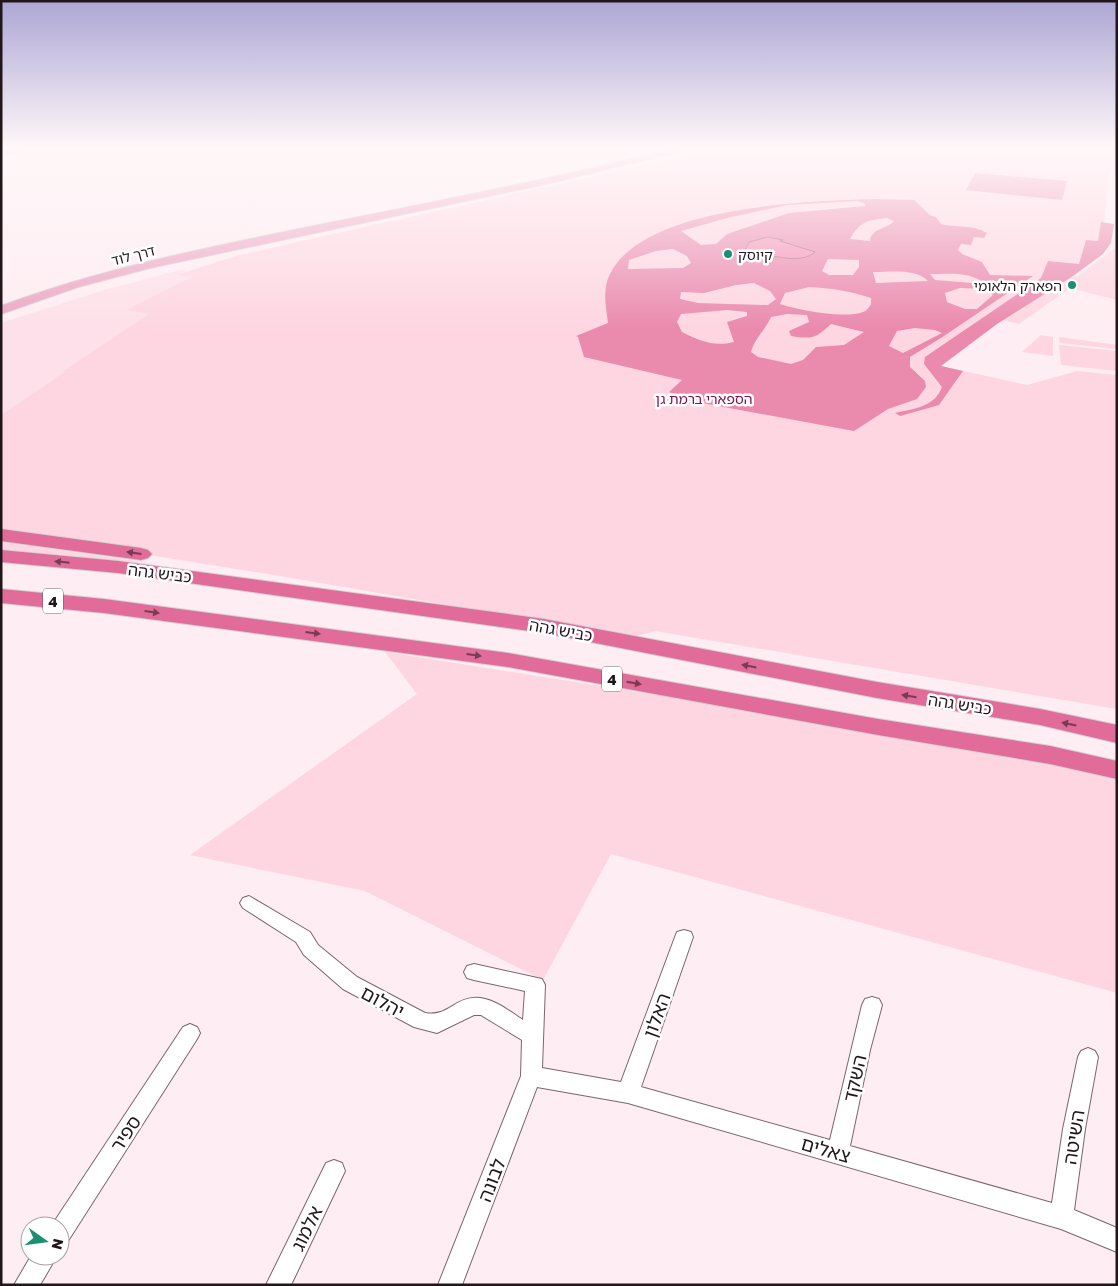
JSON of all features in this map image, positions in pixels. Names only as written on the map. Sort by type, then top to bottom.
[{"type":"highway","points":[[1,535],[153,556],[544,626]]},
{"type":"highway","name":"כביש גהה","points":[[1,556],[118,567],[544,626],[877,690],[1040,717],[1117,734]]},
{"type":"highway","name":"4","points":[[1,598],[104,606],[508,660],[878,727],[1050,755],[1117,770]]},
{"type":"main road","name":"דרך לוד","points":[[1,303],[86,276],[156,259],[391,209]]},
{"type":"main road","name":"דרך לוד","points":[[1,310],[73,285],[150,265],[231,246],[410,209]]},
{"type":"street","name":"יהלום","points":[[249,904],[303,937],[311,950],[350,984],[421,1021],[438,1024],[472,1006],[484,1007],[533,1036]]},
{"type":"street","name":"האלון","points":[[628,1093],[684,937]]},
{"type":"street","name":"לבונה","points":[[450,1285],[531,1076],[536,985],[474,972]]},
{"type":"street","name":"השקד","points":[[838,1152],[872,1005]]},
{"type":"street","name":"ספיר","points":[[70,1218],[190,1033]]},
{"type":"street","name":"השיטה","points":[[1061,1217],[1074,1129],[1088,1057]]},
{"type":"street","name":"צאלים","points":[[531,1076],[628,1093],[1061,1217],[1117,1240]]},
{"type":"street","name":"אלמוג","points":[[278,1285],[334,1171]]},
{"type":"street","points":[[26,1285],[38,1266]]},
{"type":"shaded area","points":[[768,237],[783,240],[780,241],[815,252],[804,257],[791,258],[766,255],[766,252],[745,250],[749,242]]},
{"type":"shaded area","points":[[180,270],[187,270],[177,275],[193,277],[127,310],[150,314],[64,370],[66,371],[1,415],[1,323],[104,290]]},
{"type":"green space","name":"הספארי ברמת גן","points":[[446,209],[1105,209],[1103,240],[1072,276],[1077,277],[1117,246],[1117,300],[1070,288],[1019,324],[1002,320],[941,366],[1027,385],[1077,371],[1117,375],[1117,709],[655,631],[633,637],[286,577],[1,531],[1,415],[149,314],[126,310],[192,277],[176,275],[236,256]]},
{"type":"green space","points":[[768,209],[681,231],[701,245],[716,244],[727,234],[789,213],[832,209],[924,209],[930,215],[936,217],[941,224],[976,228],[987,233],[984,238],[974,237],[971,245],[961,244],[958,250],[962,254],[982,262],[990,275],[1033,276],[910,357],[910,367],[925,381],[926,387],[917,399],[888,409],[854,431],[686,400],[669,392],[682,380],[584,357],[578,337],[576,336],[608,323],[606,286],[610,274],[628,251],[656,234],[690,221],[729,212]],"holes":[[[887,218],[894,221],[876,231],[870,241],[850,239],[857,228],[875,220]],[[768,237],[782,240],[779,241],[811,255],[794,257],[745,249],[749,242]],[[673,249],[687,256],[691,263],[683,268],[628,269],[629,260],[656,251]],[[828,259],[859,260],[859,267],[853,275],[829,275],[822,271]],[[873,272],[910,272],[928,281],[876,283]],[[930,274],[966,275],[985,284],[935,280]],[[754,283],[770,291],[776,299],[768,305],[698,303],[680,299],[681,292],[704,293],[736,285]],[[809,287],[840,290],[871,298],[871,304],[867,310],[845,315],[810,311],[780,304],[785,293]],[[960,288],[984,289],[993,295],[977,309],[965,309],[947,302],[945,293]],[[727,310],[747,312],[747,316],[727,322],[734,342],[720,344],[695,338],[682,332],[677,322],[681,314]],[[787,314],[807,315],[809,322],[789,331],[791,336],[813,337],[831,324],[864,332],[844,345],[816,347],[803,360],[791,364],[758,357],[751,352],[771,317]],[[915,328],[935,330],[942,333],[903,353],[889,346],[897,331]]]},
{"type":"green space","points":[[1101,222],[1114,224],[1111,243],[1103,254],[1073,276],[997,324],[941,366],[963,371],[939,405],[900,416],[895,413],[923,406],[939,394],[942,387],[924,364],[925,357],[1041,278],[1048,261],[1079,264],[1086,240],[1098,241]]},
{"type":"green space","points":[[1041,335],[1053,337],[1053,356],[1022,352]]},
{"type":"green space","points":[[1059,337],[1117,345],[1117,349],[1060,343]]},
{"type":"green space","points":[[1059,345],[1117,351],[1117,371],[1061,365]]},
{"type":"green space","points":[[1,542],[158,564],[1,549]]},
{"type":"green space","points":[[385,652],[660,696],[1049,762],[1117,777],[1117,993],[611,854],[543,980],[365,891],[190,855],[417,694]]},
{"type":"place","name":"קיוסק","points":[[728,254]]},
{"type":"place","name":"הפארק הלאומי","points":[[1072,285]]}]
